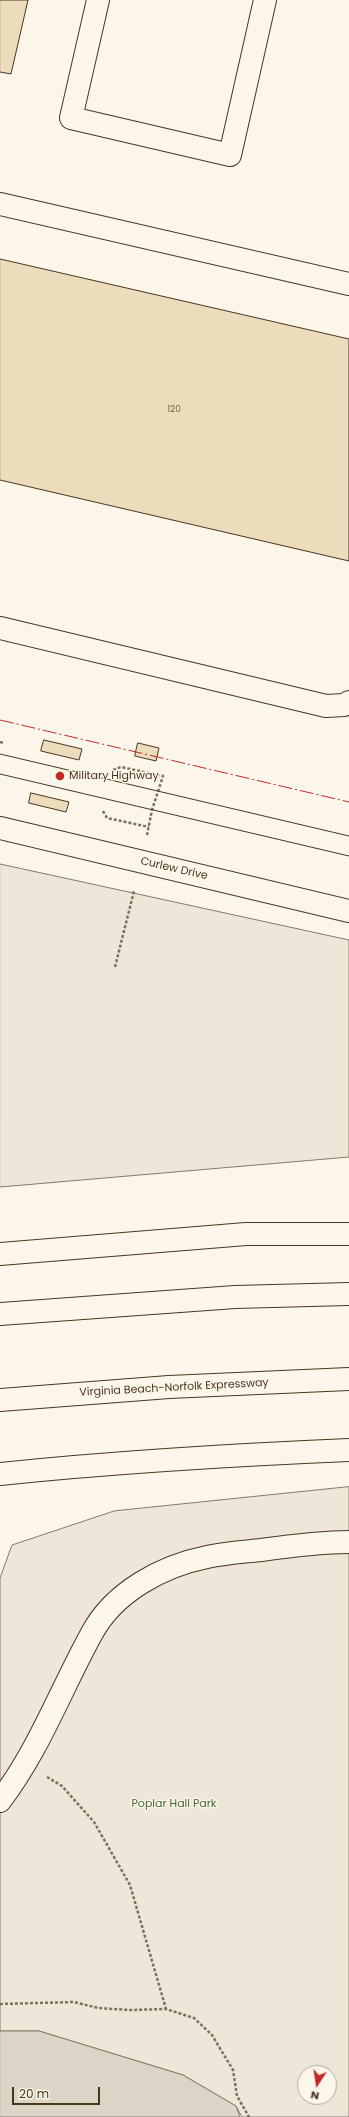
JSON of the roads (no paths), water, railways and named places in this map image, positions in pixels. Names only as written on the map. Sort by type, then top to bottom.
[{"type":"main road","points":[[98,0],[71,118],[230,155],[264,0]]},
{"type":"main road","points":[[0,204],[349,284]]},
{"type":"main road","points":[[0,628],[326,706],[344,706],[349,702]]},
{"type":"main road","name":"Curlew Drive","points":[[0,828],[349,911]]},
{"type":"main road","points":[[0,1254],[77,1246],[246,1234],[349,1234]]},
{"type":"main road","points":[[0,1246],[77,1246]]},
{"type":"main road","points":[[0,1314],[235,1297],[349,1294]]},
{"type":"main road","name":"Virginia Beach-Norfolk Expressway","points":[[0,1400],[169,1387],[349,1379]]},
{"type":"main road","points":[[0,1474],[214,1456],[349,1450]]},
{"type":"main road","points":[[0,1801],[24,1764],[92,1632],[116,1602],[141,1583],[169,1569],[206,1557],[291,1546],[349,1542]]},
{"type":"tram line","points":[[0,754],[349,836]]},
{"type":"tram line","points":[[0,774],[349,856]]},
{"type":"place","name":"Military Highway","points":[[60,776]]},
{"type":"park label","name":"Poplar Hall Park","points":[[174,1804]]}]
